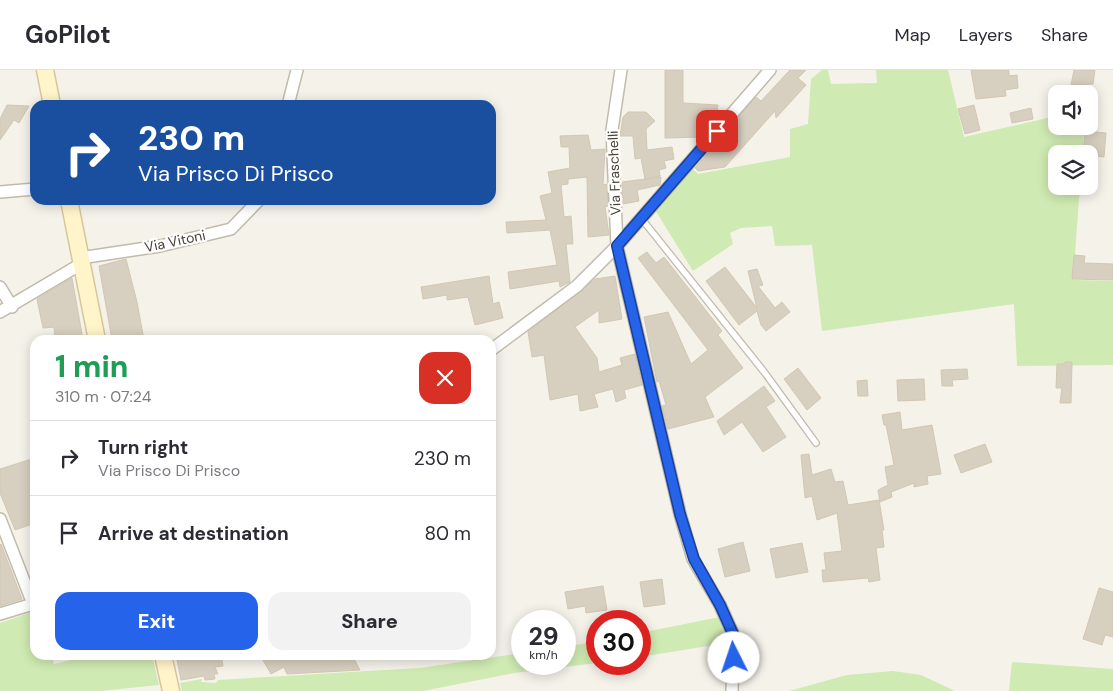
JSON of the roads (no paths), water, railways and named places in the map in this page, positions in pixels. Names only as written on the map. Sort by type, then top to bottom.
[{"type":"main road","points":[[45,70],[51,100]]},
{"type":"main road","points":[[70,205],[96,335]]},
{"type":"main road","points":[[164,660],[171,691]]},
{"type":"street","points":[[289,100],[297,70]]},
{"type":"street","name":"Via Fraschelli","points":[[621,70],[612,130],[617,246],[680,514],[694,559],[720,605],[734,636],[732,691]]},
{"type":"street","points":[[496,346],[576,286],[617,246],[770,70]]},
{"type":"street","points":[[0,192],[30,189]]},
{"type":"street","name":"Via Vitoni","points":[[80,261],[160,246],[231,229],[254,205]]},
{"type":"street","points":[[0,312],[12,307],[80,261]]},
{"type":"street","points":[[0,287],[12,307]]},
{"type":"street","points":[[0,519],[30,594]]},
{"type":"street","points":[[0,614],[30,605]]},
{"type":"lane","points":[[641,218],[765,373],[816,443]]}]
